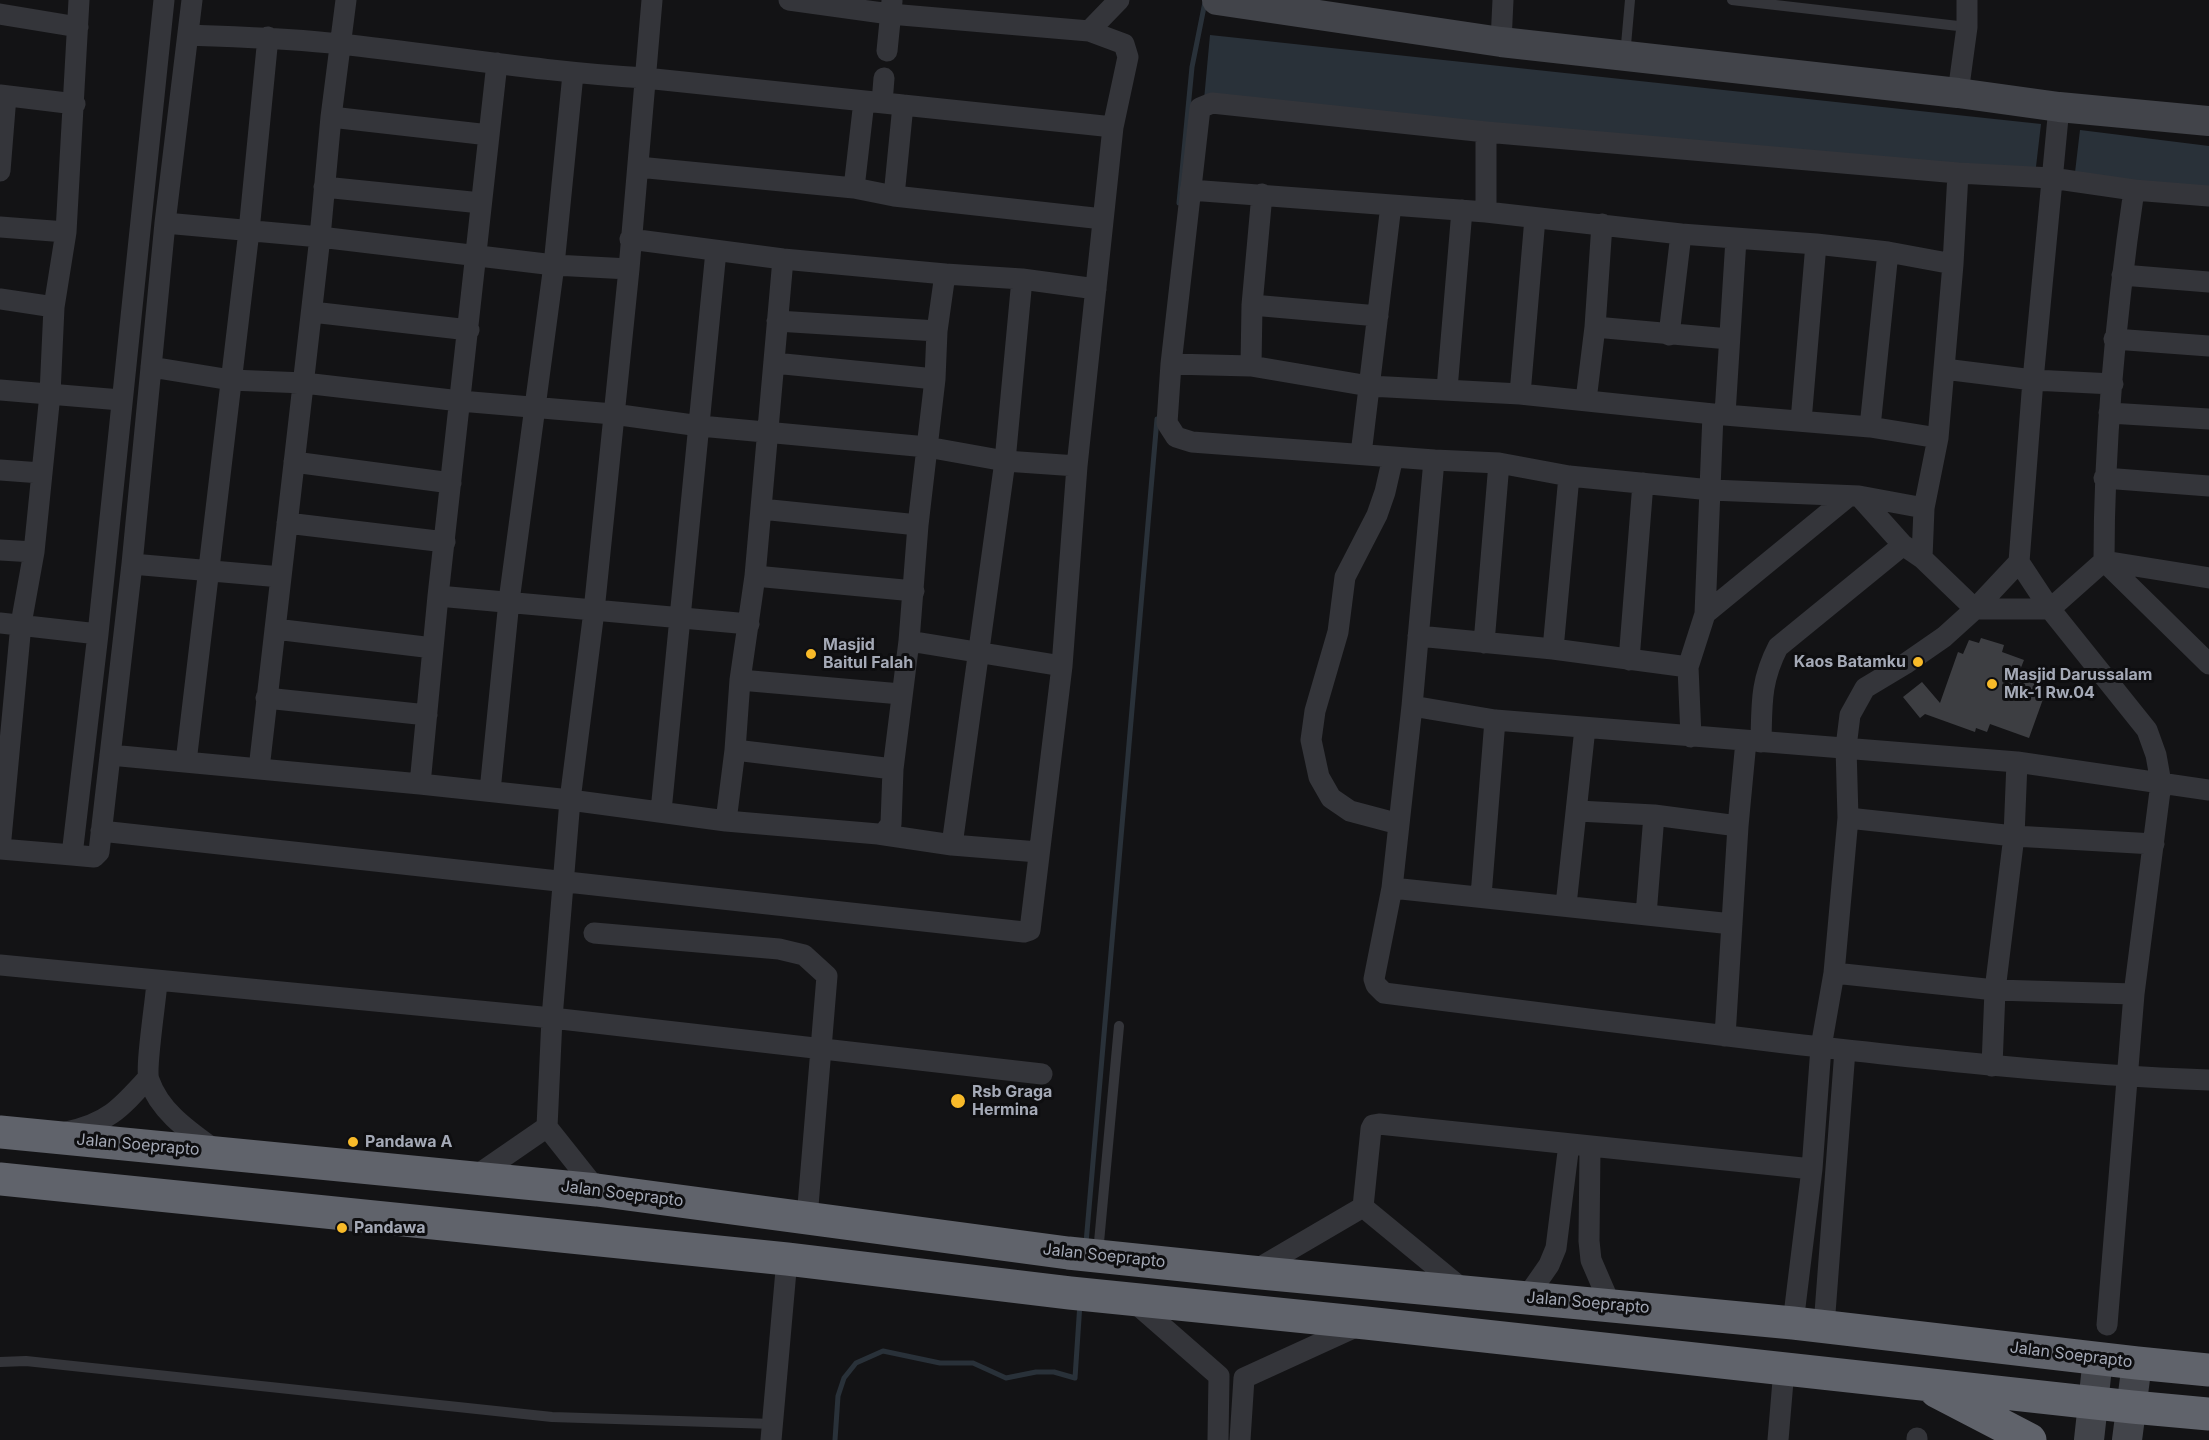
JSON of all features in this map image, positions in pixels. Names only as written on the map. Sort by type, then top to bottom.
[{"type":"highway","name":"Jalan Soeprapto","points":[[0,1132],[217,1151],[597,1190],[1086,1254],[1251,1272],[1808,1324],[2209,1370]]},
{"type":"highway","points":[[0,1179],[787,1259],[1132,1300],[2209,1414]]},
{"type":"highway","points":[[1922,1383],[2030,1440]]},
{"type":"street","points":[[79,0],[75,104],[66,232],[54,307],[50,394],[33,552],[4,756],[0,849],[97,857],[132,564],[165,223],[192,0]]},
{"type":"street","points":[[72,855],[98,634],[164,0]]},
{"type":"street","points":[[259,769],[312,312],[339,44],[346,0]]},
{"type":"street","points":[[597,1190],[547,1127],[552,1018],[570,800],[594,611],[629,269],[652,0]]},
{"type":"street","points":[[101,831],[1028,932],[1032,926],[1038,852],[1062,666],[1077,466],[1113,127],[1128,57],[1127,51],[1124,44],[1089,31],[891,7],[789,0]]},
{"type":"street","points":[[1089,31],[1119,0]]},
{"type":"street","points":[[1501,42],[1503,0]]},
{"type":"street","points":[[1959,93],[1967,27],[1967,0]]},
{"type":"street","points":[[1220,1],[1310,7],[1501,42],[1959,93],[2059,107],[2209,121]]},
{"type":"street","points":[[887,51],[891,7]]},
{"type":"street","points":[[0,14],[78,27]]},
{"type":"street","points":[[189,35],[268,37],[339,44],[573,74],[645,78],[1113,127]]},
{"type":"street","points":[[186,762],[249,231],[268,37]]},
{"type":"street","points":[[420,784],[438,596],[497,63]]},
{"type":"street","points":[[490,791],[509,601],[554,265],[573,74]]},
{"type":"street","points":[[884,78],[883,103],[894,195]]},
{"type":"street","points":[[0,171],[3,96],[75,104]]},
{"type":"street","points":[[854,188],[883,103]]},
{"type":"street","points":[[1924,508],[1854,496],[1711,490],[1569,476],[1499,463],[1192,442],[1176,437],[1167,423],[1171,364],[1200,108],[1212,104],[1486,132],[1958,173],[2050,178],[2134,190],[2209,196]]},
{"type":"street","points":[[2059,107],[2050,178],[2032,380],[2019,562],[2050,609],[2147,730],[2156,755],[2161,783],[2134,994],[2107,1325]]},
{"type":"street","points":[[331,117],[489,135]]},
{"type":"street","points":[[1486,132],[1486,212]]},
{"type":"street","points":[[638,167],[854,188],[894,195],[1103,219]]},
{"type":"street","points":[[1922,558],[1924,508],[1938,438],[1953,264],[1958,173]]},
{"type":"street","points":[[324,187],[480,203]]},
{"type":"street","points":[[1190,190],[1486,212],[1682,234],[1816,244],[1888,252],[1953,264]]},
{"type":"street","points":[[2134,190],[2114,339],[2113,384],[2104,478],[2104,561],[2209,662]]},
{"type":"street","points":[[1251,366],[1252,305],[1262,194]]},
{"type":"street","points":[[1361,454],[1391,205]]},
{"type":"street","points":[[1447,389],[1462,210]]},
{"type":"street","points":[[1520,394],[1535,218]]},
{"type":"street","points":[[165,223],[320,237],[554,265],[629,269]]},
{"type":"street","points":[[1586,400],[1595,327],[1602,224]]},
{"type":"street","points":[[0,227],[66,232]]},
{"type":"street","points":[[1669,336],[1682,234]]},
{"type":"street","points":[[630,239],[716,252],[1022,279],[1096,289]]},
{"type":"street","points":[[1691,737],[1688,667],[1705,614],[1711,490],[1729,339],[1736,239]]},
{"type":"street","points":[[1801,421],[1816,244]]},
{"type":"street","points":[[661,811],[716,252]]},
{"type":"street","points":[[1870,427],[1888,252]]},
{"type":"street","points":[[726,821],[735,750],[740,680],[749,624],[761,509],[783,259]]},
{"type":"street","points":[[878,834],[884,833],[891,824],[893,770],[909,641],[918,525],[935,379],[937,331],[945,274]]},
{"type":"street","points":[[2122,275],[2209,282]]},
{"type":"street","points":[[952,845],[1005,461],[1022,279]]},
{"type":"street","points":[[0,299],[54,307]]},
{"type":"street","points":[[1252,305],[1378,316]]},
{"type":"street","points":[[312,312],[469,330]]},
{"type":"street","points":[[777,321],[937,331]]},
{"type":"street","points":[[1595,327],[1669,336],[1729,339]]},
{"type":"street","points":[[2114,339],[2209,346]]},
{"type":"street","points":[[774,363],[935,379]]},
{"type":"street","points":[[1171,364],[1251,366],[1369,386],[1447,389],[1586,400],[1870,427],[1938,438]]},
{"type":"street","points":[[151,367],[231,380],[304,383],[460,401],[613,414],[700,426],[927,447],[1005,461],[1077,466]]},
{"type":"street","points":[[1944,369],[2032,380],[2113,384]]},
{"type":"street","points":[[0,390],[121,400]]},
{"type":"street","points":[[2109,413],[2209,419]]},
{"type":"street","points":[[1393,457],[1377,515],[1345,577],[1338,632],[1315,711],[1311,740],[1319,777],[1331,798],[1350,811],[1399,824]]},
{"type":"street","points":[[1434,460],[1412,706],[1392,888],[1374,979],[1376,985],[1384,993],[1725,1036],[1992,1066],[2127,1077],[2209,1080]]},
{"type":"street","points":[[294,462],[451,483]]},
{"type":"street","points":[[1484,643],[1499,463]]},
{"type":"street","points":[[0,470],[41,473]]},
{"type":"street","points":[[1553,649],[1569,476]]},
{"type":"street","points":[[2104,478],[2209,486]]},
{"type":"street","points":[[1629,660],[1643,483]]},
{"type":"street","points":[[1854,496],[1903,545],[1922,558],[1975,609],[2050,609],[2104,561]]},
{"type":"street","points":[[1705,614],[1854,496]]},
{"type":"street","points":[[761,509],[918,525]]},
{"type":"street","points":[[286,523],[445,543]]},
{"type":"street","points":[[1725,1036],[1738,826],[1767,667],[1778,647],[1903,545]]},
{"type":"street","points":[[0,550],[33,552]]},
{"type":"street","points":[[2104,561],[2209,578]]},
{"type":"street","points":[[1808,1324],[1798,1284],[1812,1169],[1821,1047],[1834,974],[1848,818],[1846,747],[1850,715],[1865,688],[1944,637],[1975,609],[2019,562]]},
{"type":"street","points":[[132,564],[281,577]]},
{"type":"street","points":[[754,576],[914,591]]},
{"type":"street","points":[[438,596],[749,624]]},
{"type":"street","points":[[0,623],[98,634]]},
{"type":"street","points":[[275,628],[433,648]]},
{"type":"street","points":[[1418,636],[1553,649],[1688,667]]},
{"type":"street","points":[[909,641],[977,654],[1062,666]]},
{"type":"street","points":[[740,680],[901,694]]},
{"type":"street","points":[[266,698],[427,715]]},
{"type":"street","points":[[1412,706],[1495,720],[2017,762],[2209,790]]},
{"type":"street","points":[[1481,896],[1495,720]]},
{"type":"street","points":[[1566,905],[1578,811],[1585,728]]},
{"type":"street","points":[[735,750],[893,770]]},
{"type":"street","points":[[110,755],[490,791],[726,821],[878,834],[952,845],[1038,852]]},
{"type":"street","points":[[1992,1066],[1995,990],[2014,836],[2017,762]]},
{"type":"street","points":[[1578,811],[1654,815],[1738,826]]},
{"type":"street","points":[[1646,915],[1654,815]]},
{"type":"street","points":[[1848,818],[2014,836],[2154,844]]},
{"type":"street","points":[[1392,888],[1732,924]]},
{"type":"street","points":[[594,933],[779,949],[804,955],[827,976],[807,1218]]},
{"type":"street","points":[[0,965],[157,982],[552,1018],[1042,1074]]},
{"type":"street","points":[[1834,974],[1995,990],[2134,994]]},
{"type":"street","points":[[157,982],[148,1078],[161,1103],[174,1119],[217,1151]]},
{"type":"street","points":[[1808,1324],[1827,1285],[1845,1050]]},
{"type":"street","points":[[40,1136],[77,1130],[99,1123],[129,1099],[148,1078]]},
{"type":"street","points":[[1363,1207],[1373,1125],[1812,1169]]},
{"type":"street","points":[[473,1178],[547,1127]]},
{"type":"street","points":[[1526,1298],[1549,1265],[1556,1248],[1569,1144]]},
{"type":"street","points":[[1590,1146],[1588,1241],[1591,1260],[1610,1304]]},
{"type":"street","points":[[1251,1272],[1363,1207]]},
{"type":"street","points":[[1363,1207],[1466,1292]]},
{"type":"street","points":[[772,1432],[787,1259]]},
{"type":"street","points":[[1798,1284],[1827,1285]]},
{"type":"street","points":[[1132,1300],[1219,1376],[1244,1378],[1366,1323]]},
{"type":"street","points":[[2089,1440],[2098,1358]]},
{"type":"street","points":[[2127,1440],[2137,1363]]},
{"type":"street","points":[[1778,1440],[1784,1369]]},
{"type":"street","points":[[1218,1440],[1219,1376]]},
{"type":"street","points":[[1240,1440],[1244,1378]]},
{"type":"lane","points":[[1625,56],[1630,0]]},
{"type":"lane","points":[[1732,0],[1967,27]]},
{"type":"lane","points":[[1086,1254],[1119,1026]]},
{"type":"lane","points":[[0,1362],[26,1361],[552,1417],[772,1432]]},
{"type":"shaded area","points":[[1210,35],[2041,124],[2035,175],[1204,100]]},
{"type":"shaded area","points":[[2080,130],[2209,146],[2209,194],[2074,181]]},
{"type":"building","name":"Masjid Darussalam Mk-1 Rw.04","points":[[1981,638],[2004,645],[2002,652],[2024,660],[2020,670],[2030,674],[2027,681],[2047,688],[2029,738],[1990,724],[1987,732],[1976,728],[1975,732],[1925,714],[1920,718],[1903,697],[1922,682],[1940,703],[1958,652],[1963,654],[1969,640],[1979,643]]},
{"type":"waterway","points":[[1179,203],[1192,67],[1205,2]]},
{"type":"waterway","points":[[1086,1243],[1157,419]]},
{"type":"waterway","points":[[835,1440],[838,1396],[844,1378],[856,1363],[883,1351],[940,1363],[973,1363],[1006,1378],[1036,1372],[1054,1372],[1075,1378],[1080,1303]]},
{"type":"place","name":"Masjid Baitul Falah","points":[[811,654]]},
{"type":"place","name":"Kaos Batamku","points":[[1918,662]]},
{"type":"place","name":"Masjid Darussalam Mk-1 Rw.04","points":[[1992,684]]},
{"type":"place","name":"Rsb Graga Hermina","points":[[958,1101]]},
{"type":"place","name":"Pandawa A","points":[[353,1142]]},
{"type":"place","name":"Pandawa","points":[[342,1228]]}]
